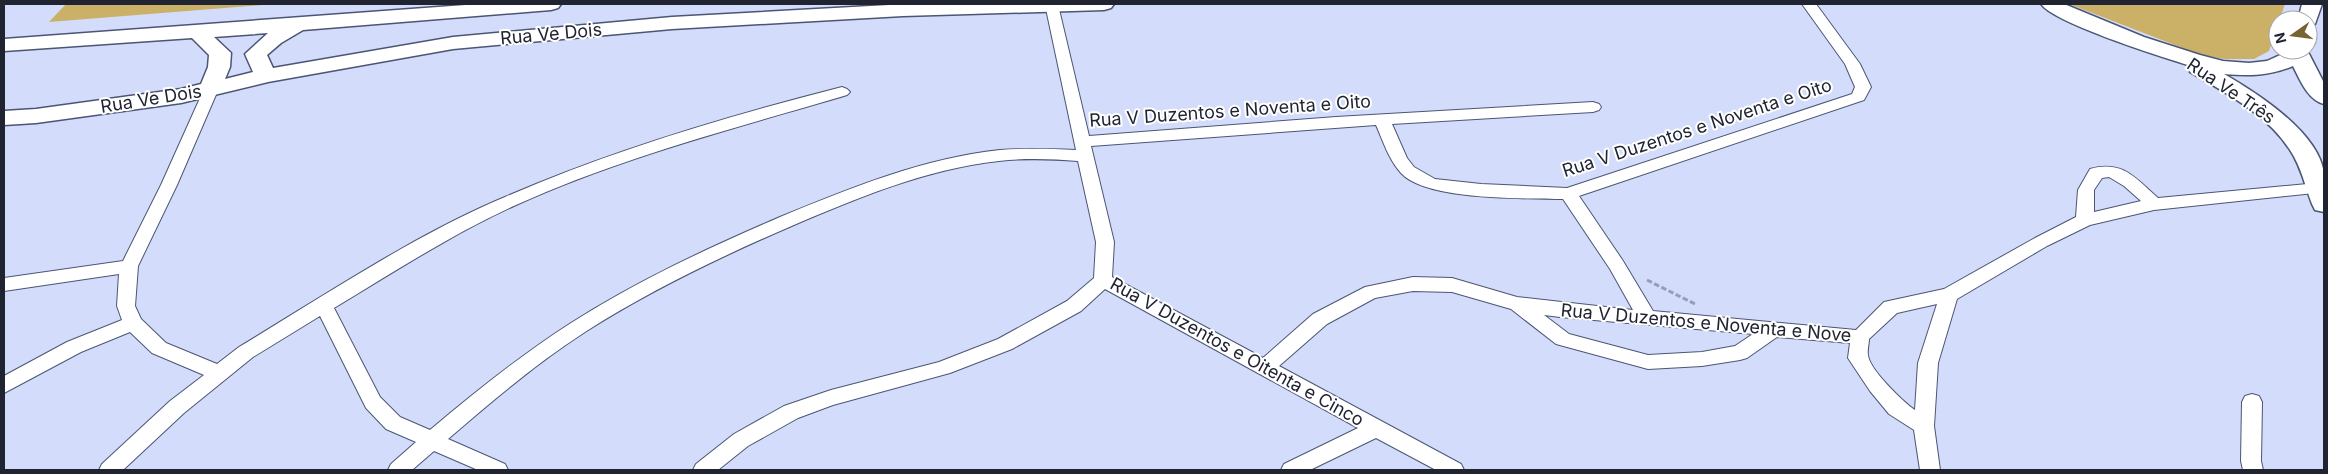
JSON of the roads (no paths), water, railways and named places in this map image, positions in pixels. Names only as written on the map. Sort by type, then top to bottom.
[{"type":"main road","name":"Rua Ve Dois","points":[[4,44],[306,24],[551,4]]},
{"type":"main road","name":"Rua Ve Dois","points":[[4,118],[45,115],[180,96],[268,75],[453,43],[730,20],[903,10],[1104,4]]},
{"type":"main road","points":[[2032,4],[2057,8],[2181,57],[2238,69],[2269,67],[2284,60]]},
{"type":"main road","points":[[268,75],[260,67],[256,54],[266,43],[282,32],[306,24]]},
{"type":"main road","points":[[196,31],[220,53],[219,67],[210,90]]},
{"type":"main road","name":"Rua Ve Três","points":[[2181,57],[2235,89],[2273,116],[2300,148],[2321,196]]},
{"type":"main road","points":[[2303,60],[2312,82],[2324,97]]},
{"type":"street","name":"Rua V Duzentos e Noventa e Oito","points":[[1382,120],[1399,159],[1408,171],[1431,184],[1481,190],[1568,194],[1859,97],[1862,87],[1852,64],[1809,4]]},
{"type":"street","name":"Rua V Duzentos e Oitenta e Cinco","points":[[1051,5],[1104,242],[1103,280],[1266,366],[1454,470]]},
{"type":"street","points":[[210,90],[169,185],[129,266],[126,306],[133,322],[159,348],[218,373]]},
{"type":"street","points":[[109,470],[176,407],[246,352],[431,241],[510,200],[689,136],[842,92]]},
{"type":"street","name":"Rua V Duzentos e Noventa e Oito","points":[[1083,149],[1336,122],[1592,107]]},
{"type":"street","points":[[398,470],[552,345],[646,288],[719,251],[844,197],[930,169],[989,157],[1083,149]]},
{"type":"street","points":[[2085,220],[2086,190],[2096,173],[2112,171],[2130,182],[2154,204]]},
{"type":"street","points":[[1568,194],[1617,265],[1647,318]]},
{"type":"street","name":"Rua V Duzentos e Noventa e Nove","points":[[1266,366],[1320,319],[1371,292],[1413,284],[1452,286],[1517,304],[1860,337],[1874,321],[1891,307],[1949,295],[2041,242],[2085,220],[2154,204],[2321,196]]},
{"type":"street","points":[[4,284],[129,266]]},
{"type":"street","points":[[703,470],[741,440],[790,412],[831,398],[943,368],[1005,344],[1074,306],[1103,280]]},
{"type":"street","points":[[1930,470],[1924,426],[1928,363],[1949,295]]},
{"type":"street","points":[[1517,304],[1564,339],[1648,362],[1702,360],[1740,353],[1773,330]]},
{"type":"street","points":[[324,306],[373,402],[393,423],[431,442],[498,470]]},
{"type":"street","points":[[4,385],[74,347],[133,322]]},
{"type":"street","points":[[1860,337],[1858,358],[1876,386],[1896,408],[1924,426]]},
{"type":"street","points":[[2252,402],[2251,461],[2253,470]]},
{"type":"street","points":[[1291,470],[1377,428]]}]
